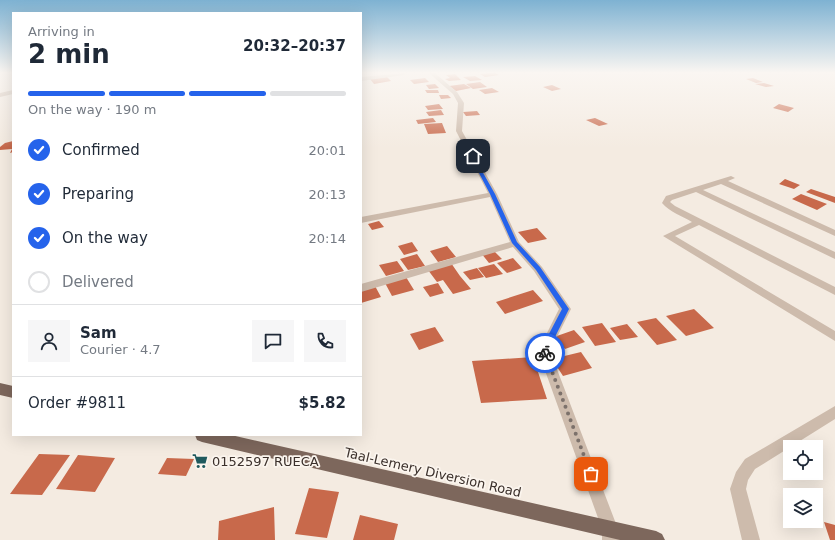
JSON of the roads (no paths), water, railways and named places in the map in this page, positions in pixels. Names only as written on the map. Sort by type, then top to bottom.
[{"type":"main road","points":[[0,389],[12,392]]},
{"type":"main road","name":"Taal-Lemery Diversion Road","points":[[206,436],[610,535],[656,540]]},
{"type":"street","points":[[459,98],[461,103],[459,131],[493,194],[515,243],[538,269],[565,309],[544,351],[610,535]]},
{"type":"street","points":[[731,178],[698,190],[669,198],[666,203],[672,208],[698,222],[835,291]]},
{"type":"street","points":[[721,181],[835,233]]},
{"type":"street","points":[[698,190],[835,256]]},
{"type":"street","points":[[362,220],[493,194]]},
{"type":"street","points":[[807,220],[817,214]]},
{"type":"street","points":[[698,222],[668,236],[835,337]]},
{"type":"street","points":[[362,288],[515,243]]},
{"type":"street","points":[[751,540],[738,490],[741,477],[750,464],[835,412]]},
{"type":"place","name":"0152597 RUECA","points":[[200,461]]}]
